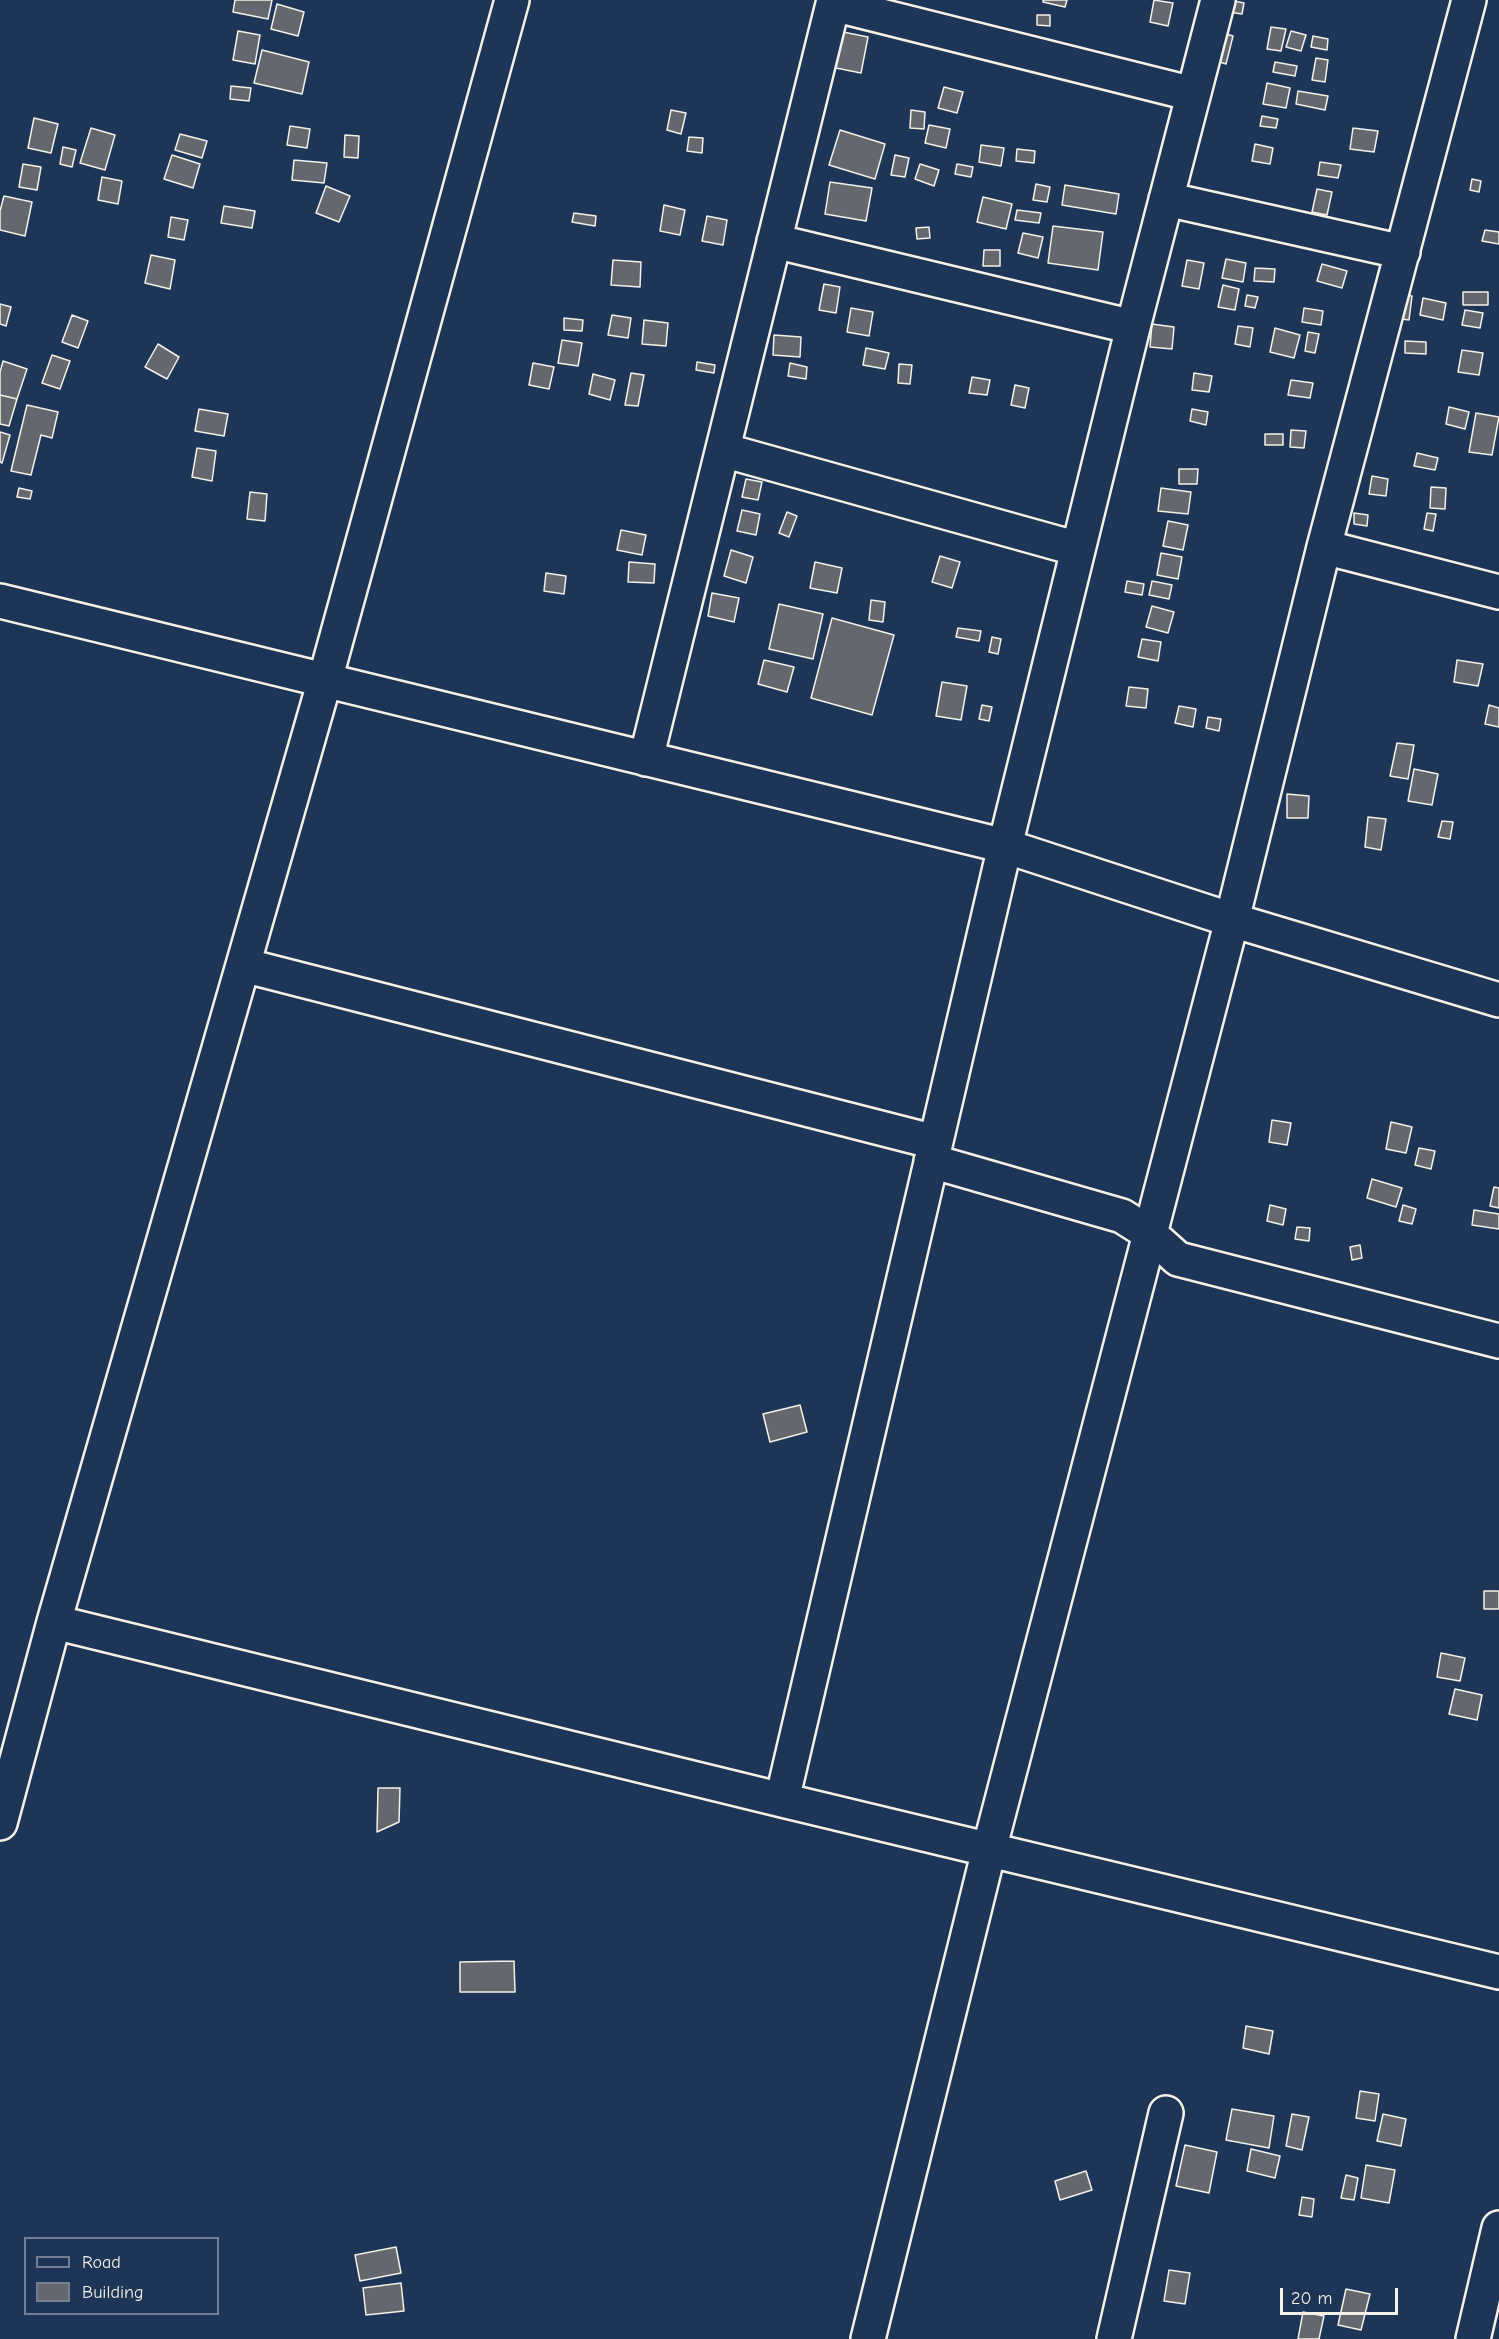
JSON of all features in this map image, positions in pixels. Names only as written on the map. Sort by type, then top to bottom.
[{"type":"street","points":[[0,1823],[54,1622],[325,680],[512,0]]},
{"type":"street","points":[[782,1800],[1005,846],[1133,327],[1218,0]]},
{"type":"street","points":[[868,2339],[989,1850],[1232,920],[1324,547],[1469,0]]},
{"type":"street","points":[[646,759],[833,2],[1193,94]]},
{"type":"street","points":[[1166,200],[1403,252]]},
{"type":"street","points":[[774,242],[1133,327]]},
{"type":"street","points":[[723,450],[1078,549]]},
{"type":"street","points":[[1324,547],[1499,592]]},
{"type":"street","points":[[0,601],[1005,846],[1232,920],[1499,1000]]},
{"type":"street","points":[[243,965],[933,1152],[1122,1216],[1149,1233],[1178,1259],[1499,1341]]},
{"type":"street","points":[[54,1622],[1499,1972]]},
{"type":"street","points":[[1114,2339],[1166,2113]]},
{"type":"street","points":[[1473,2339],[1499,2228]]},
{"type":"building","points":[[235,0],[272,0],[268,19],[233,12]]},
{"type":"building","points":[[1043,0],[1067,0],[1065,7],[1043,2]]},
{"type":"building","points":[[1154,0],[1173,3],[1168,26],[1150,22]]},
{"type":"building","points":[[1229,0],[1244,3],[1242,14],[1222,11]]},
{"type":"building","points":[[277,4],[304,12],[298,36],[271,29]]},
{"type":"building","points":[[1037,15],[1050,15],[1050,26],[1037,25]]},
{"type":"building","points":[[1271,27],[1286,29],[1281,51],[1267,49]]},
{"type":"building","points":[[238,31],[260,35],[255,64],[233,60]]},
{"type":"building","points":[[1217,31],[1233,36],[1226,64],[1210,59]]},
{"type":"building","points":[[1291,31],[1306,35],[1301,51],[1286,47]]},
{"type":"building","points":[[843,32],[868,37],[861,73],[836,68]]},
{"type":"building","points":[[1313,36],[1328,39],[1327,50],[1311,47]]},
{"type":"building","points":[[262,50],[309,62],[302,94],[254,83]]},
{"type":"building","points":[[1316,58],[1328,60],[1325,82],[1312,80]]},
{"type":"building","points":[[1275,62],[1297,66],[1295,76],[1273,72]]},
{"type":"building","points":[[1267,83],[1290,88],[1286,108],[1263,104]]},
{"type":"building","points":[[231,86],[251,88],[249,101],[230,99]]},
{"type":"building","points":[[944,87],[963,92],[957,113],[938,108]]},
{"type":"building","points":[[1298,91],[1328,96],[1325,110],[1296,104]]},
{"type":"building","points":[[671,110],[686,113],[681,134],[667,130]]},
{"type":"building","points":[[911,110],[925,112],[924,129],[910,128]]},
{"type":"building","points":[[1262,116],[1278,119],[1276,128],[1260,126]]},
{"type":"building","points":[[34,118],[58,124],[51,153],[28,148]]},
{"type":"building","points":[[929,125],[950,129],[946,148],[925,143]]},
{"type":"building","points":[[290,126],[310,129],[307,148],[287,145]]},
{"type":"building","points":[[91,128],[115,135],[105,170],[80,163]]},
{"type":"building","points":[[1353,128],[1378,131],[1374,152],[1350,149]]},
{"type":"building","points":[[840,130],[885,144],[875,179],[829,165]]},
{"type":"building","points":[[180,134],[207,141],[202,158],[175,150]]},
{"type":"building","points":[[345,135],[359,136],[358,158],[344,157]]},
{"type":"building","points":[[689,137],[703,138],[702,153],[687,151]]},
{"type":"building","points":[[1255,144],[1273,148],[1270,164],[1252,161]]},
{"type":"building","points":[[981,145],[1004,148],[1001,166],[979,162]]},
{"type":"building","points":[[63,147],[76,150],[72,167],[60,164]]},
{"type":"building","points":[[1017,149],[1035,151],[1034,163],[1016,161]]},
{"type":"building","points":[[172,155],[200,164],[193,188],[164,179]]},
{"type":"building","points":[[895,155],[909,158],[905,177],[891,175]]},
{"type":"building","points":[[294,160],[327,163],[324,183],[292,180]]},
{"type":"building","points":[[1320,162],[1341,165],[1338,178],[1318,175]]},
{"type":"building","points":[[23,164],[41,167],[37,190],[19,187]]},
{"type":"building","points":[[920,164],[939,170],[934,186],[915,179]]},
{"type":"building","points":[[957,164],[973,167],[971,177],[955,174]]},
{"type":"building","points":[[102,177],[122,181],[118,204],[98,200]]},
{"type":"building","points":[[1472,179],[1481,181],[1479,192],[1470,190]]},
{"type":"building","points":[[830,182],[872,188],[866,221],[825,214]]},
{"type":"building","points":[[1036,184],[1050,187],[1047,202],[1033,200]]},
{"type":"building","points":[[1065,185],[1119,194],[1116,214],[1062,205]]},
{"type":"building","points":[[326,186],[350,196],[339,222],[316,213]]},
{"type":"building","points":[[1317,189],[1332,192],[1327,215],[1312,212]]},
{"type":"building","points":[[4,196],[32,202],[25,236],[0,230],[0,211]]},
{"type":"building","points":[[983,197],[1012,204],[1006,229],[977,222]]},
{"type":"building","points":[[664,205],[685,210],[680,235],[660,231]]},
{"type":"building","points":[[224,206],[255,211],[252,228],[221,223]]},
{"type":"building","points":[[1017,210],[1041,213],[1039,223],[1015,220]]},
{"type":"building","points":[[574,213],[596,216],[595,226],[572,222]]},
{"type":"building","points":[[707,216],[727,220],[723,245],[702,241]]},
{"type":"building","points":[[171,217],[188,220],[184,240],[168,237]]},
{"type":"building","points":[[1053,226],[1103,232],[1098,270],[1048,263]]},
{"type":"building","points":[[929,227],[930,238],[917,239],[916,228]]},
{"type":"building","points":[[1485,230],[1499,232],[1499,244],[1482,241]]},
{"type":"building","points":[[1023,233],[1043,237],[1038,258],[1018,253]]},
{"type":"building","points":[[984,250],[1000,250],[1000,266],[983,266]]},
{"type":"building","points":[[151,255],[175,260],[170,289],[145,283]]},
{"type":"building","points":[[1226,259],[1246,263],[1243,282],[1222,278]]},
{"type":"building","points":[[613,260],[641,262],[640,287],[611,285]]},
{"type":"building","points":[[1187,260],[1204,263],[1199,289],[1182,286]]},
{"type":"building","points":[[1322,264],[1347,271],[1342,288],[1317,281]]},
{"type":"building","points":[[1255,268],[1275,269],[1274,282],[1254,281]]},
{"type":"building","points":[[824,284],[840,287],[836,313],[819,310]]},
{"type":"building","points":[[1223,285],[1239,289],[1235,310],[1218,307]]},
{"type":"building","points":[[1463,292],[1488,292],[1488,305],[1463,305]]},
{"type":"building","points":[[1398,294],[1412,296],[1409,320],[1395,318]]},
{"type":"building","points":[[1247,295],[1258,297],[1255,308],[1245,306]]},
{"type":"building","points":[[1423,298],[1446,303],[1443,320],[1420,315]]},
{"type":"building","points":[[0,304],[11,307],[6,326],[0,324]]},
{"type":"building","points":[[851,308],[873,312],[869,336],[847,332]]},
{"type":"building","points":[[1304,308],[1323,311],[1321,325],[1302,322]]},
{"type":"building","points":[[1465,310],[1483,313],[1480,328],[1462,325]]},
{"type":"building","points":[[72,315],[88,321],[78,348],[62,342]]},
{"type":"building","points":[[612,315],[631,318],[628,338],[608,335]]},
{"type":"building","points":[[564,318],[583,320],[582,331],[564,330]]},
{"type":"building","points":[[644,320],[668,323],[666,346],[642,344]]},
{"type":"building","points":[[1152,324],[1174,327],[1172,349],[1150,347]]},
{"type":"building","points":[[1238,326],[1253,328],[1250,347],[1235,344]]},
{"type":"building","points":[[1275,328],[1300,335],[1294,358],[1270,352]]},
{"type":"building","points":[[1308,332],[1319,334],[1315,353],[1305,351]]},
{"type":"building","points":[[774,335],[801,337],[800,357],[773,355]]},
{"type":"building","points":[[562,340],[582,343],[578,366],[558,363]]},
{"type":"building","points":[[1405,341],[1426,342],[1426,354],[1405,353]]},
{"type":"building","points":[[158,344],[179,357],[167,379],[145,367]]},
{"type":"building","points":[[866,348],[889,353],[885,369],[863,365]]},
{"type":"building","points":[[1462,350],[1483,353],[1479,375],[1458,372]]},
{"type":"building","points":[[52,355],[70,361],[60,389],[42,383]]},
{"type":"building","points":[[3,361],[27,369],[17,399],[0,395],[0,372]]},
{"type":"building","points":[[697,362],[715,365],[714,373],[696,370]]},
{"type":"building","points":[[533,363],[554,367],[549,389],[529,385]]},
{"type":"building","points":[[790,363],[807,367],[806,379],[788,376]]},
{"type":"building","points":[[899,364],[912,365],[910,384],[898,383]]},
{"type":"building","points":[[631,373],[644,375],[638,406],[625,405]]},
{"type":"building","points":[[1194,373],[1212,376],[1209,392],[1192,390]]},
{"type":"building","points":[[593,374],[615,380],[610,400],[589,394]]},
{"type":"building","points":[[972,377],[990,380],[987,395],[969,393]]},
{"type":"building","points":[[1291,380],[1313,383],[1310,398],[1288,395]]},
{"type":"building","points":[[1015,385],[1029,388],[1025,408],[1011,405]]},
{"type":"building","points":[[0,395],[17,399],[9,426],[0,424]]},
{"type":"building","points":[[27,405],[58,412],[52,438],[41,435],[31,475],[11,471]]},
{"type":"building","points":[[1449,407],[1469,412],[1465,429],[1446,424]]},
{"type":"building","points":[[199,409],[228,414],[224,436],[195,431]]},
{"type":"building","points":[[1192,409],[1208,412],[1206,425],[1190,421]]},
{"type":"building","points":[[1476,413],[1499,417],[1492,455],[1469,452]]},
{"type":"building","points":[[1291,430],[1306,431],[1304,448],[1290,447]]},
{"type":"building","points":[[0,432],[10,435],[2,463],[0,462]]},
{"type":"building","points":[[1265,434],[1283,434],[1283,445],[1265,445]]},
{"type":"building","points":[[197,448],[216,451],[212,481],[192,477]]},
{"type":"building","points":[[1417,453],[1438,458],[1435,470],[1414,466]]},
{"type":"building","points":[[1179,469],[1198,469],[1197,484],[1179,484]]},
{"type":"building","points":[[1372,476],[1388,479],[1386,496],[1369,494]]},
{"type":"building","points":[[746,479],[762,482],[758,500],[742,497]]},
{"type":"building","points":[[1431,487],[1446,488],[1445,509],[1430,508]]},
{"type":"building","points":[[19,488],[32,491],[30,499],[17,497]]},
{"type":"building","points":[[1161,488],[1191,492],[1188,514],[1158,511]]},
{"type":"building","points":[[250,492],[267,494],[265,521],[247,519]]},
{"type":"building","points":[[742,510],[760,514],[756,535],[737,531]]},
{"type":"building","points":[[787,512],[797,516],[789,537],[779,533]]},
{"type":"building","points":[[1354,513],[1368,515],[1367,526],[1354,524]]},
{"type":"building","points":[[1427,513],[1436,514],[1433,531],[1424,529]]},
{"type":"building","points":[[1168,521],[1188,525],[1183,550],[1163,546]]},
{"type":"building","points":[[621,530],[646,535],[642,555],[617,550]]},
{"type":"building","points":[[731,550],[753,557],[746,583],[724,576]]},
{"type":"building","points":[[1161,553],[1182,557],[1178,579],[1157,575]]},
{"type":"building","points":[[940,556],[960,562],[952,588],[932,582]]},
{"type":"building","points":[[629,562],[655,564],[654,583],[628,582]]},
{"type":"building","points":[[815,562],[842,568],[837,593],[810,588]]},
{"type":"building","points":[[546,573],[566,576],[564,594],[544,591]]},
{"type":"building","points":[[1127,581],[1144,584],[1142,595],[1125,592]]},
{"type":"building","points":[[1152,581],[1172,585],[1169,599],[1149,595]]},
{"type":"building","points":[[712,593],[739,598],[734,622],[708,616]]},
{"type":"building","points":[[871,600],[885,602],[883,622],[869,620]]},
{"type":"building","points":[[779,604],[823,614],[813,659],[769,649]]},
{"type":"building","points":[[1152,606],[1174,612],[1168,633],[1146,627]]},
{"type":"building","points":[[832,618],[894,635],[872,715],[811,698]]},
{"type":"building","points":[[958,628],[981,631],[979,641],[956,637]]},
{"type":"building","points":[[992,637],[1001,639],[998,654],[989,652]]},
{"type":"building","points":[[1142,639],[1161,642],[1158,661],[1138,657]]},
{"type":"building","points":[[764,660],[794,667],[787,692],[758,684]]},
{"type":"building","points":[[1457,660],[1483,664],[1478,686],[1454,682]]},
{"type":"building","points":[[942,682],[967,686],[961,720],[936,716]]},
{"type":"building","points":[[1129,687],[1148,689],[1146,708],[1126,706]]},
{"type":"building","points":[[982,705],[992,707],[989,721],[979,719]]},
{"type":"building","points":[[1489,705],[1499,708],[1499,727],[1485,724]]},
{"type":"building","points":[[1179,706],[1196,709],[1193,727],[1175,723]]},
{"type":"building","points":[[1208,717],[1221,719],[1219,731],[1206,728]]},
{"type":"building","points":[[1397,743],[1414,745],[1408,779],[1390,776]]},
{"type":"building","points":[[1414,769],[1438,774],[1432,805],[1408,801]]},
{"type":"building","points":[[1287,794],[1309,796],[1308,818],[1287,818]]},
{"type":"building","points":[[1368,817],[1386,819],[1381,850],[1365,847]]},
{"type":"building","points":[[1442,821],[1453,822],[1450,839],[1438,837]]},
{"type":"building","points":[[1272,1120],[1291,1123],[1287,1145],[1269,1142]]},
{"type":"building","points":[[1391,1122],[1412,1127],[1406,1153],[1386,1149]]},
{"type":"building","points":[[1419,1148],[1435,1151],[1431,1169],[1415,1165]]},
{"type":"building","points":[[1372,1179],[1402,1188],[1396,1207],[1367,1198]]},
{"type":"building","points":[[1494,1187],[1499,1188],[1499,1208],[1490,1206]]},
{"type":"building","points":[[1270,1205],[1286,1209],[1283,1225],[1267,1221]]},
{"type":"building","points":[[1403,1205],[1416,1209],[1412,1224],[1399,1221]]},
{"type":"building","points":[[1474,1210],[1499,1214],[1499,1229],[1472,1225]]},
{"type":"building","points":[[1297,1227],[1310,1228],[1309,1241],[1295,1239]]},
{"type":"building","points":[[1360,1245],[1362,1258],[1352,1260],[1350,1247]]},
{"type":"building","points":[[800,1405],[807,1432],[770,1442],[763,1414]]},
{"type":"building","points":[[1484,1591],[1499,1591],[1499,1609],[1484,1609]]},
{"type":"building","points":[[1441,1653],[1465,1658],[1460,1681],[1437,1677]]},
{"type":"building","points":[[1455,1689],[1482,1695],[1477,1720],[1449,1714]]},
{"type":"building","points":[[378,1788],[400,1788],[399,1822],[377,1832]]},
{"type":"building","points":[[514,1961],[515,1992],[460,1992],[460,1962]]},
{"type":"building","points":[[1246,2026],[1273,2031],[1269,2054],[1243,2048]]},
{"type":"building","points":[[1360,2091],[1379,2094],[1375,2121],[1356,2118]]},
{"type":"building","points":[[1232,2109],[1274,2116],[1269,2148],[1226,2140]]},
{"type":"building","points":[[1292,2114],[1309,2117],[1302,2150],[1286,2146]]},
{"type":"building","points":[[1383,2114],[1406,2119],[1401,2146],[1377,2141]]},
{"type":"building","points":[[1185,2145],[1217,2152],[1209,2193],[1176,2186]]},
{"type":"building","points":[[1251,2149],[1280,2156],[1275,2178],[1247,2171]]},
{"type":"building","points":[[1366,2165],[1395,2170],[1389,2203],[1361,2198]]},
{"type":"building","points":[[1086,2171],[1092,2190],[1060,2200],[1055,2181]]},
{"type":"building","points":[[1346,2175],[1358,2178],[1354,2200],[1341,2198]]},
{"type":"building","points":[[1302,2197],[1314,2199],[1312,2217],[1299,2215]]},
{"type":"building","points":[[396,2247],[401,2273],[360,2281],[355,2255]]},
{"type":"building","points":[[1169,2270],[1190,2273],[1185,2304],[1164,2301]]},
{"type":"building","points":[[401,2283],[404,2311],[366,2315],[363,2288]]},
{"type":"building","points":[[1346,2289],[1370,2294],[1361,2330],[1338,2325]]},
{"type":"building","points":[[1303,2312],[1324,2316],[1319,2339],[1298,2339]]}]
